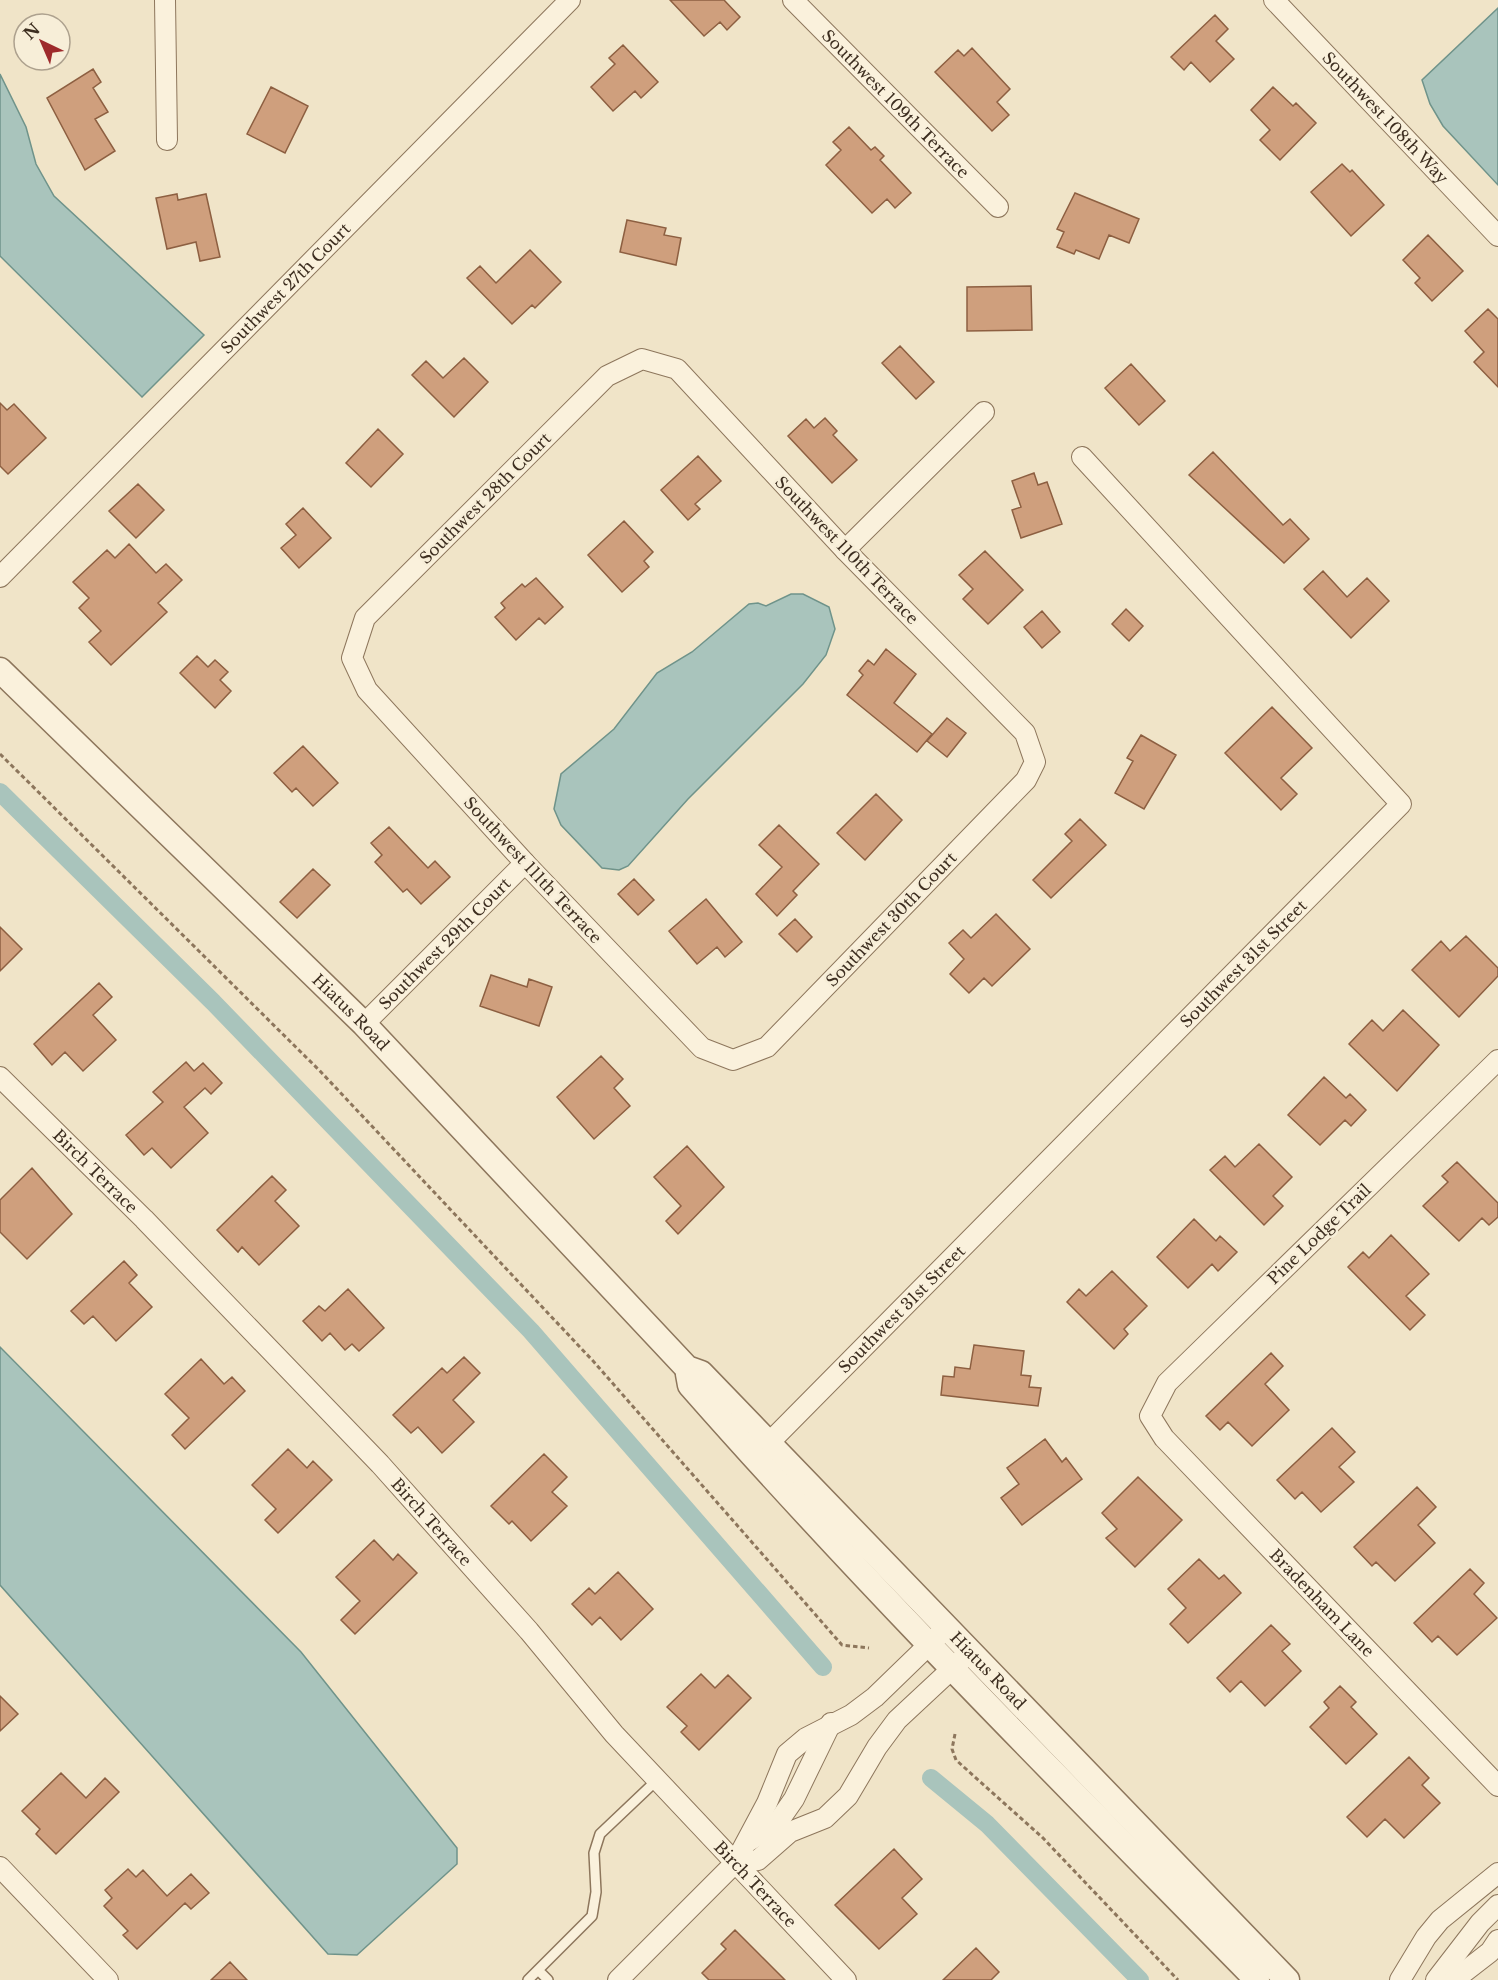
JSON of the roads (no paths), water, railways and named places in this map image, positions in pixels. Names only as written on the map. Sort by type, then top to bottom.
[{"type":"street","points":[[165,0],[167,140]]},
{"type":"street","name":"Southwest 27th Court","points":[[0,577],[570,0]]},
{"type":"street","name":"Southwest 109th Terrace","points":[[794,0],[998,207]]},
{"type":"street","name":"Southwest 108th Way","points":[[1274,0],[1498,236]]},
{"type":"street","name":"Southwest 110th Terrace","points":[[642,359],[677,369],[844,550],[1025,733],[1035,762]]},
{"type":"street","name":"Southwest 28th Court","points":[[352,658],[365,618],[607,376],[642,359]]},
{"type":"street","points":[[844,550],[984,412]]},
{"type":"street","name":"Southwest 31st Street","points":[[762,1450],[1401,804],[1082,457]]},
{"type":"street","name":"Southwest 111th Terrace","points":[[352,658],[367,690],[525,863],[702,1048],[733,1060]]},
{"type":"street","name":"Hiatus Road","points":[[0,670],[364,1024],[687,1368],[690,1385],[948,1626],[970,1652],[1287,1980]]},
{"type":"street","name":"Southwest 30th Court","points":[[733,1060],[767,1047],[1026,780],[1035,762]]},
{"type":"street","name":"Southwest 29th Court","points":[[364,1024],[525,863]]},
{"type":"street","name":"Pine Lodge Trail","points":[[1150,1416],[1167,1383],[1498,1060]]},
{"type":"street","name":"Birch Terrace","points":[[0,1077],[144,1219],[380,1464],[657,1780],[846,1980]]},
{"type":"street","name":"Bradenham Lane","points":[[1150,1416],[1164,1438],[1498,1786]]},
{"type":"street","name":"Hiatus Road","points":[[762,1450],[929,1645],[1257,1980]]},
{"type":"street","points":[[618,1980],[735,1863],[767,1803],[787,1754],[806,1738],[831,1723],[851,1715],[875,1697],[948,1626]]},
{"type":"street","points":[[735,1863],[758,1860],[790,1832],[825,1818],[848,1796],[876,1747],[897,1720],[970,1652]]},
{"type":"street","points":[[748,1842],[778,1822],[795,1799],[831,1723]]},
{"type":"street","points":[[795,1799],[825,1818]]},
{"type":"street","points":[[0,1867],[108,1980]]},
{"type":"street","points":[[1400,1980],[1426,1936],[1440,1920],[1498,1873]]},
{"type":"street","points":[[1454,1980],[1490,1952],[1498,1938],[1461,1903]]},
{"type":"street","points":[[1436,1980],[1480,1923],[1498,1905]]},
{"type":"lane","points":[[528,1980],[592,1916],[596,1892],[594,1853],[600,1834],[657,1780]]},
{"type":"lane","points":[[538,1970],[548,1980]]},
{"type":"water","points":[[1498,8],[1498,185],[1443,126],[1430,104],[1422,80]]},
{"type":"water","points":[[0,74],[26,127],[36,164],[54,196],[204,335],[142,397],[0,256]]},
{"type":"water","points":[[791,594],[803,594],[829,607],[835,629],[826,655],[803,684],[688,799],[628,866],[619,870],[602,868],[561,825],[554,809],[561,774],[614,729],[657,673],[692,652],[749,604],[758,603],[766,606]]},
{"type":"water","points":[[0,1347],[301,1652],[457,1848],[457,1864],[357,1955],[328,1954],[0,1585]]},
{"type":"waterway","points":[[0,792],[213,1002],[531,1331],[823,1667]]},
{"type":"waterway","points":[[931,1778],[987,1824],[1140,1980]]}]
